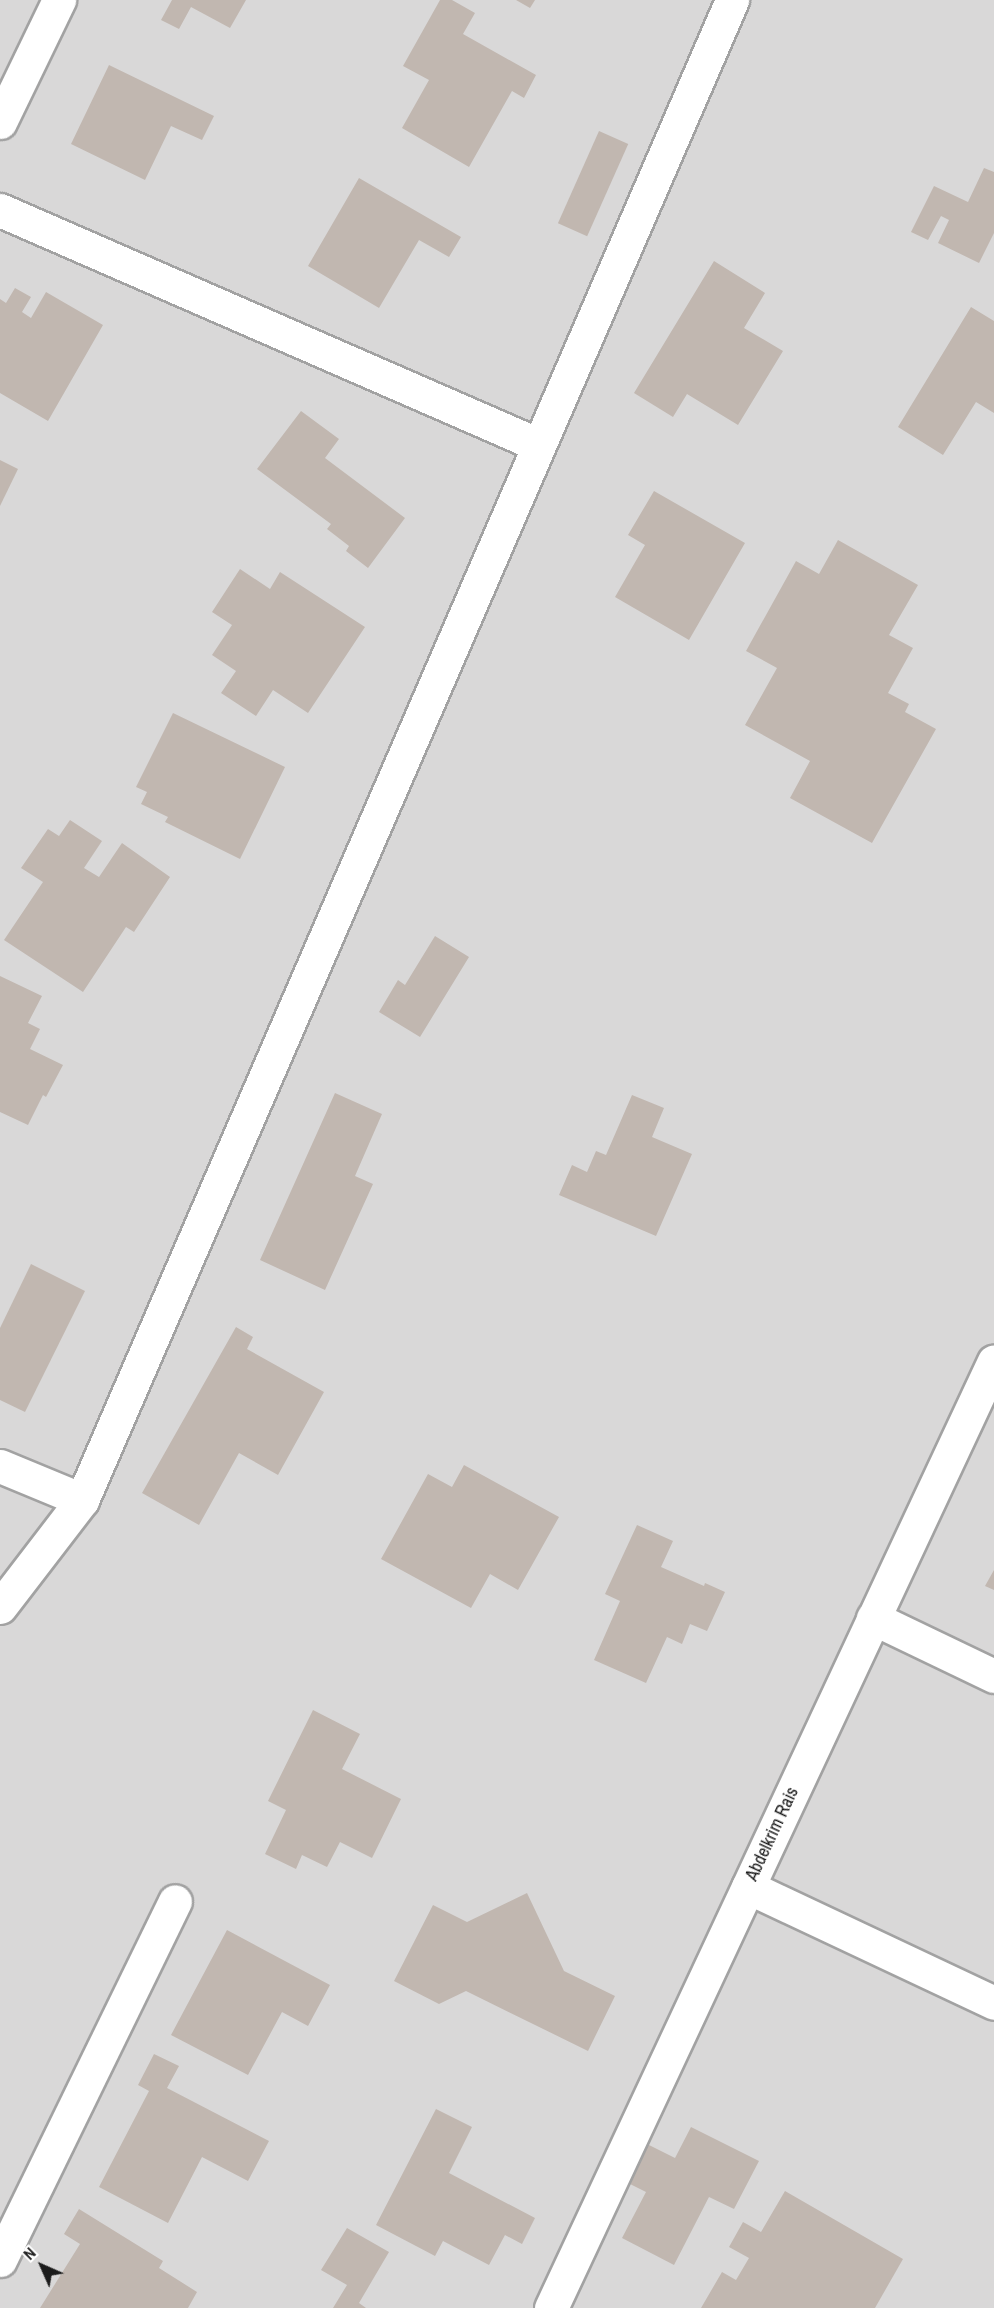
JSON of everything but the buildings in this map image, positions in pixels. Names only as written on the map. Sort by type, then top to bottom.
[{"type":"street","points":[[0,122],[59,0]]},
{"type":"street","points":[[0,1607],[82,1500],[732,0]]},
{"type":"street","points":[[0,210],[539,445]]},
{"type":"street","name":"Abdelkrim Rais","points":[[550,2308],[994,1361]]},
{"type":"street","points":[[0,1466],[82,1500]]},
{"type":"street","points":[[873,1618],[994,1676]]},
{"type":"street","points":[[748,1887],[994,2003]]},
{"type":"street","points":[[0,2260],[175,1901]]},
{"type":"shaded area","points":[[0,0],[994,0],[994,2308],[0,2308]]}]
